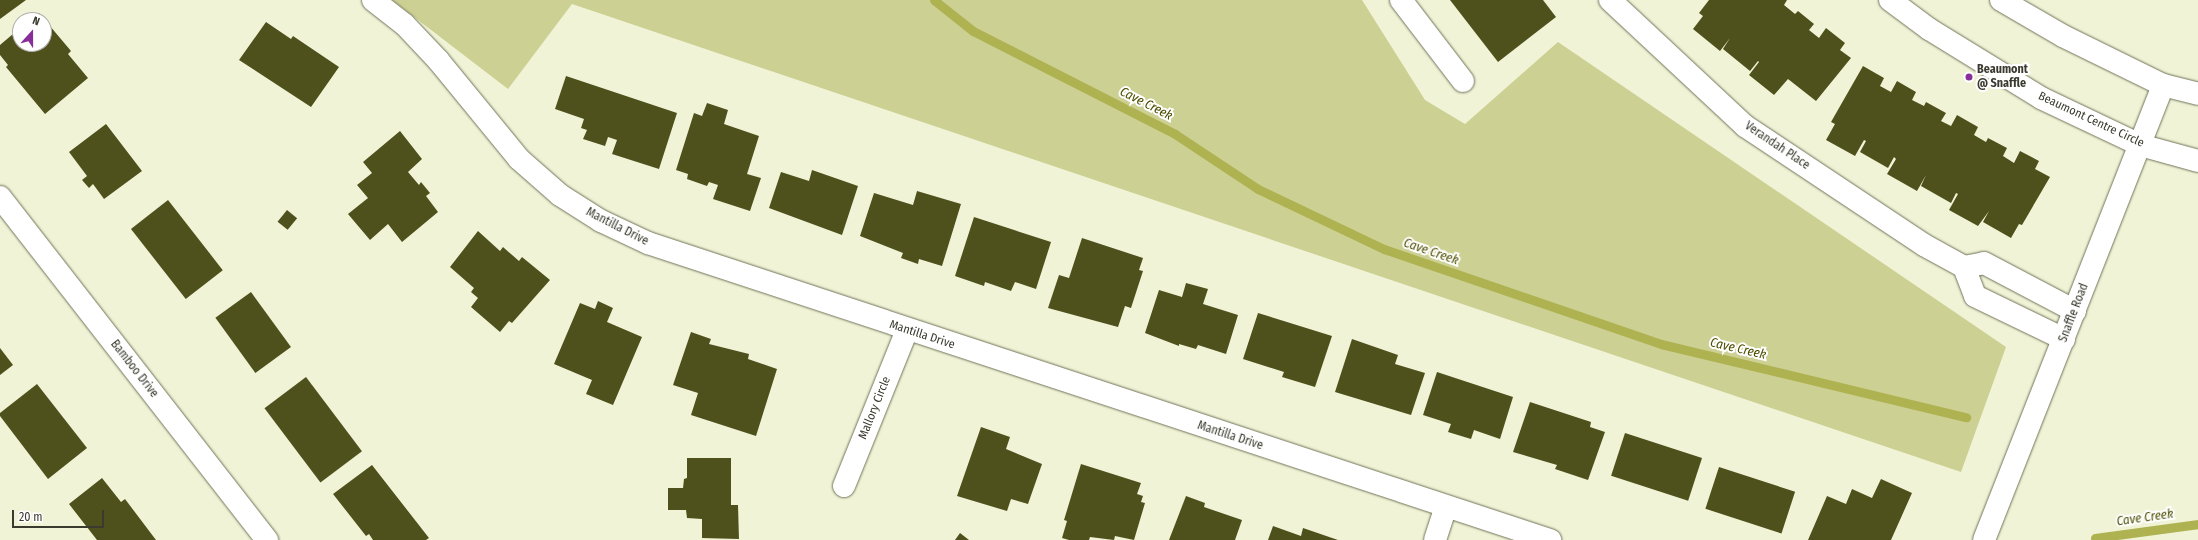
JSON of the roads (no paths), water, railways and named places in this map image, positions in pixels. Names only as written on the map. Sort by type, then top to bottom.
[{"type":"street","name":"Mantilla Drive","points":[[373,0],[404,24],[438,60],[519,159],[560,195],[602,221],[648,244],[715,268],[1550,540]]},
{"type":"street","points":[[1401,0],[1463,81]]},
{"type":"street","name":"Verandah Place","points":[[1610,0],[1745,126],[1924,245],[1964,267]]},
{"type":"street","name":"Beaumont Centre Circle","points":[[1890,0],[1929,29],[2041,98],[2140,145],[2198,161]]},
{"type":"street","points":[[2001,0],[2063,36],[2163,85],[2198,94]]},
{"type":"street","name":"Snaffle Road","points":[[1984,540],[2064,340],[2163,85]]},
{"type":"street","name":"Bamboo Drive","points":[[0,197],[267,540]]},
{"type":"street","points":[[2064,340],[1975,296],[1964,267],[1984,263],[2075,311]]},
{"type":"street","name":"Mallory Circle","points":[[844,486],[907,330]]},
{"type":"street","points":[[1435,540],[1446,507]]},
{"type":"waterway","name":"Cave Creek","points":[[934,0],[973,31],[1175,134],[1258,189],[1384,249],[1661,344],[1966,417]]},
{"type":"waterway","name":"Cave Creek","points":[[2095,538],[2198,524]]},
{"type":"place","name":"Beaumont @ Snaffle","points":[[1969,77]]}]
